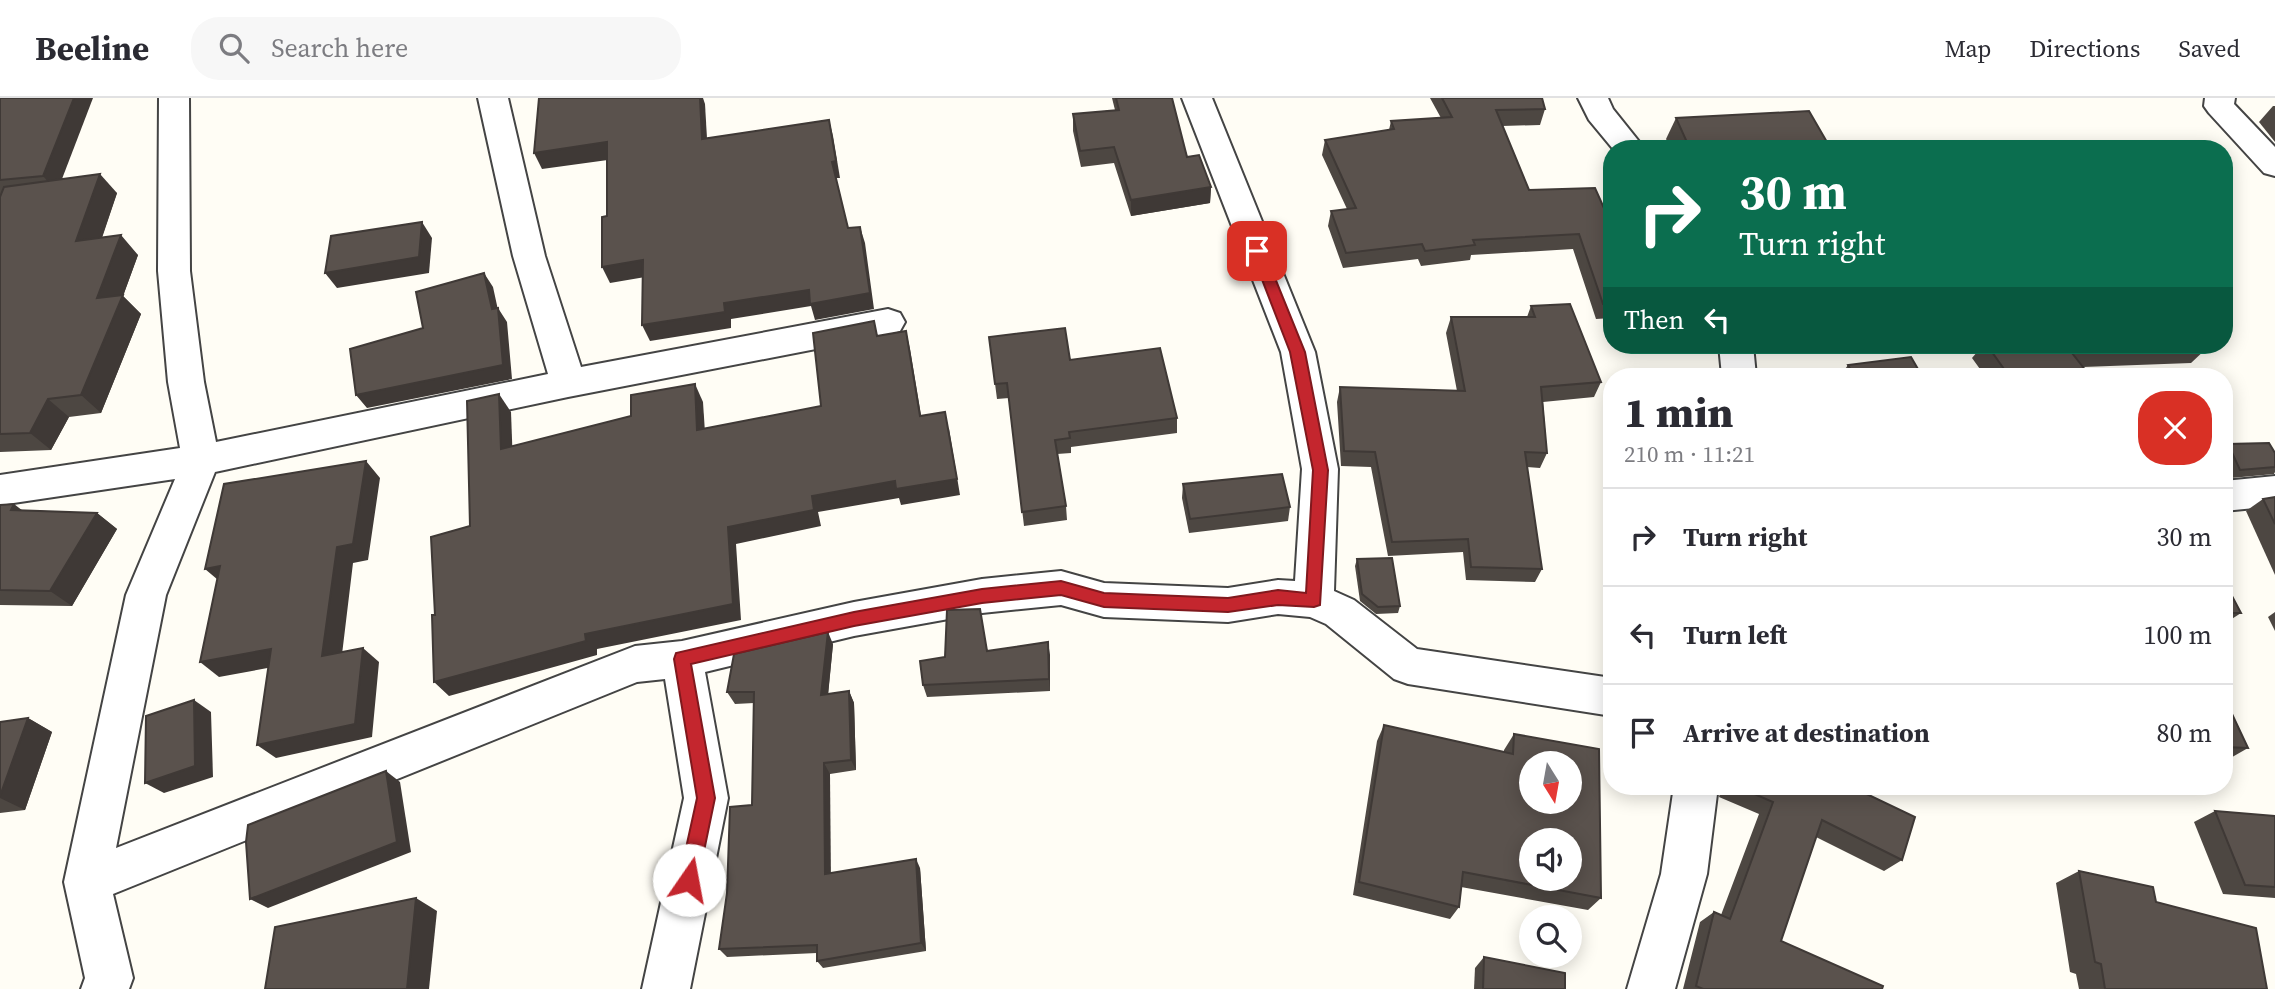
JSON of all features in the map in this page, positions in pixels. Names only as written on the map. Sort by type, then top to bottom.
[{"type":"street","points":[[97,985],[87,882],[146,595],[201,460],[186,382],[174,271],[174,98]]},
{"type":"street","points":[[493,98],[529,256],[568,383]]},
{"type":"street","points":[[1197,98],[1298,352],[1320,470],[1314,600]]},
{"type":"street","points":[[1593,98],[1600,113],[1622,140]]},
{"type":"street","points":[[2220,98],[2218,106],[2275,166]]},
{"type":"street","points":[[0,490],[201,460],[568,383],[888,322]]},
{"type":"street","points":[[2233,495],[2275,491]]},
{"type":"street","points":[[87,882],[635,664],[682,659],[854,619],[982,596],[1061,588],[1104,600],[1228,605],[1278,597],[1314,600],[1340,612],[1408,666],[1603,696]]},
{"type":"street","points":[[666,989],[706,798],[682,659]]},
{"type":"street","points":[[1651,989],[1684,874],[1695,795]]},
{"type":"building","points":[[0,98],[74,98],[43,176],[0,180]]},
{"type":"building","points":[[539,98],[700,98],[702,139],[829,120],[836,161],[832,162],[848,228],[860,227],[870,293],[810,304],[809,290],[724,303],[725,312],[642,325],[643,260],[602,267],[602,217],[607,216],[607,142],[534,153]]},
{"type":"building","points":[[1116,98],[1172,98],[1187,157],[1199,155],[1211,187],[1131,200],[1114,147],[1080,151],[1073,114],[1119,110]]},
{"type":"building","points":[[1442,98],[1542,98],[1545,109],[1496,110],[1529,190],[1595,188],[1603,206],[1603,304],[1579,234],[1473,240],[1475,245],[1425,251],[1422,244],[1346,253],[1331,211],[1356,208],[1325,140],[1394,129],[1391,121],[1452,117]]},
{"type":"building","points":[[1809,111],[1826,140],[1686,140],[1676,118]]},
{"type":"building","points":[[100,174],[76,241],[121,235],[97,298],[123,295],[81,395],[48,399],[30,433],[0,434],[0,197],[4,187]]},
{"type":"building","points":[[422,222],[419,257],[325,273],[331,236]]},
{"type":"building","points":[[484,273],[492,309],[498,308],[503,365],[356,395],[350,349],[423,328],[416,292]]},
{"type":"building","points":[[1570,304],[1601,382],[1541,387],[1547,453],[1525,452],[1542,569],[1471,567],[1468,539],[1392,542],[1375,452],[1344,451],[1340,387],[1465,391],[1451,317],[1535,317],[1531,306]]},
{"type":"building","points":[[874,321],[877,336],[906,331],[920,416],[945,412],[957,479],[896,489],[895,481],[812,496],[814,510],[728,527],[733,604],[585,634],[586,641],[434,682],[432,615],[435,615],[431,537],[470,526],[467,401],[499,394],[501,449],[631,416],[631,395],[695,384],[697,430],[821,406],[813,333]]},
{"type":"building","points":[[1065,328],[1070,360],[1160,348],[1177,418],[1069,432],[1070,438],[1055,440],[1066,506],[1022,512],[1007,383],[995,384],[989,337]]},
{"type":"building","points":[[1993,354],[2073,354],[2084,368],[2003,368]]},
{"type":"building","points":[[1911,357],[1917,368],[1850,368],[1848,365]]},
{"type":"building","points":[[2269,443],[2275,453],[2275,467],[2240,470],[2233,455],[2233,444]]},
{"type":"building","points":[[366,461],[353,544],[337,547],[322,656],[363,648],[355,724],[257,745],[271,649],[200,662],[220,566],[205,569],[224,484]]},
{"type":"building","points":[[1282,474],[1290,507],[1190,519],[1183,484]]},
{"type":"building","points":[[2275,497],[2275,524],[2263,499]]},
{"type":"building","points":[[14,504],[11,510],[97,513],[50,591],[0,590],[0,505]]},
{"type":"building","points":[[1392,558],[1400,606],[1378,607],[1362,594],[1357,559]]},
{"type":"building","points":[[2233,598],[2241,613],[2233,613]]},
{"type":"building","points":[[980,609],[987,651],[1048,642],[1049,679],[923,685],[920,661],[945,657],[947,610]]},
{"type":"building","points":[[828,632],[821,695],[849,691],[851,760],[824,763],[825,874],[916,859],[921,943],[817,961],[817,945],[719,949],[727,893],[730,807],[752,805],[754,692],[727,692],[734,654]]},
{"type":"building","points":[[194,700],[195,766],[145,783],[146,716]]},
{"type":"building","points":[[2233,716],[2248,748],[2233,747]]},
{"type":"building","points":[[28,718],[0,796],[0,722]]},
{"type":"building","points":[[1384,725],[1513,754],[1514,734],[1599,749],[1601,898],[1564,891],[1582,891],[1582,828],[1519,828],[1519,883],[1463,872],[1459,907],[1359,882]]},
{"type":"building","points":[[386,771],[397,842],[250,899],[246,842],[248,825]]},
{"type":"building","points":[[1757,795],[1869,795],[1915,817],[1902,860],[1822,820],[1781,941],[1883,986],[1882,989],[1703,989],[1696,986],[1714,912],[1730,919],[1773,802]]},
{"type":"building","points":[[2215,811],[2275,816],[2275,887],[2245,885]]},
{"type":"building","points":[[2079,871],[2153,887],[2156,902],[2256,928],[2267,989],[2105,989],[2101,964],[2095,962]]},
{"type":"building","points":[[416,898],[407,989],[265,989],[275,927]]},
{"type":"building","points":[[1484,957],[1519,964],[1519,968],[1540,968],[1565,973],[1565,989],[1483,989]]},
{"type":"route","points":[[689,880],[706,798],[682,659],[854,619],[982,596],[1061,588],[1104,600],[1228,605],[1278,597],[1314,600],[1320,470],[1298,352],[1257,251]]}]
